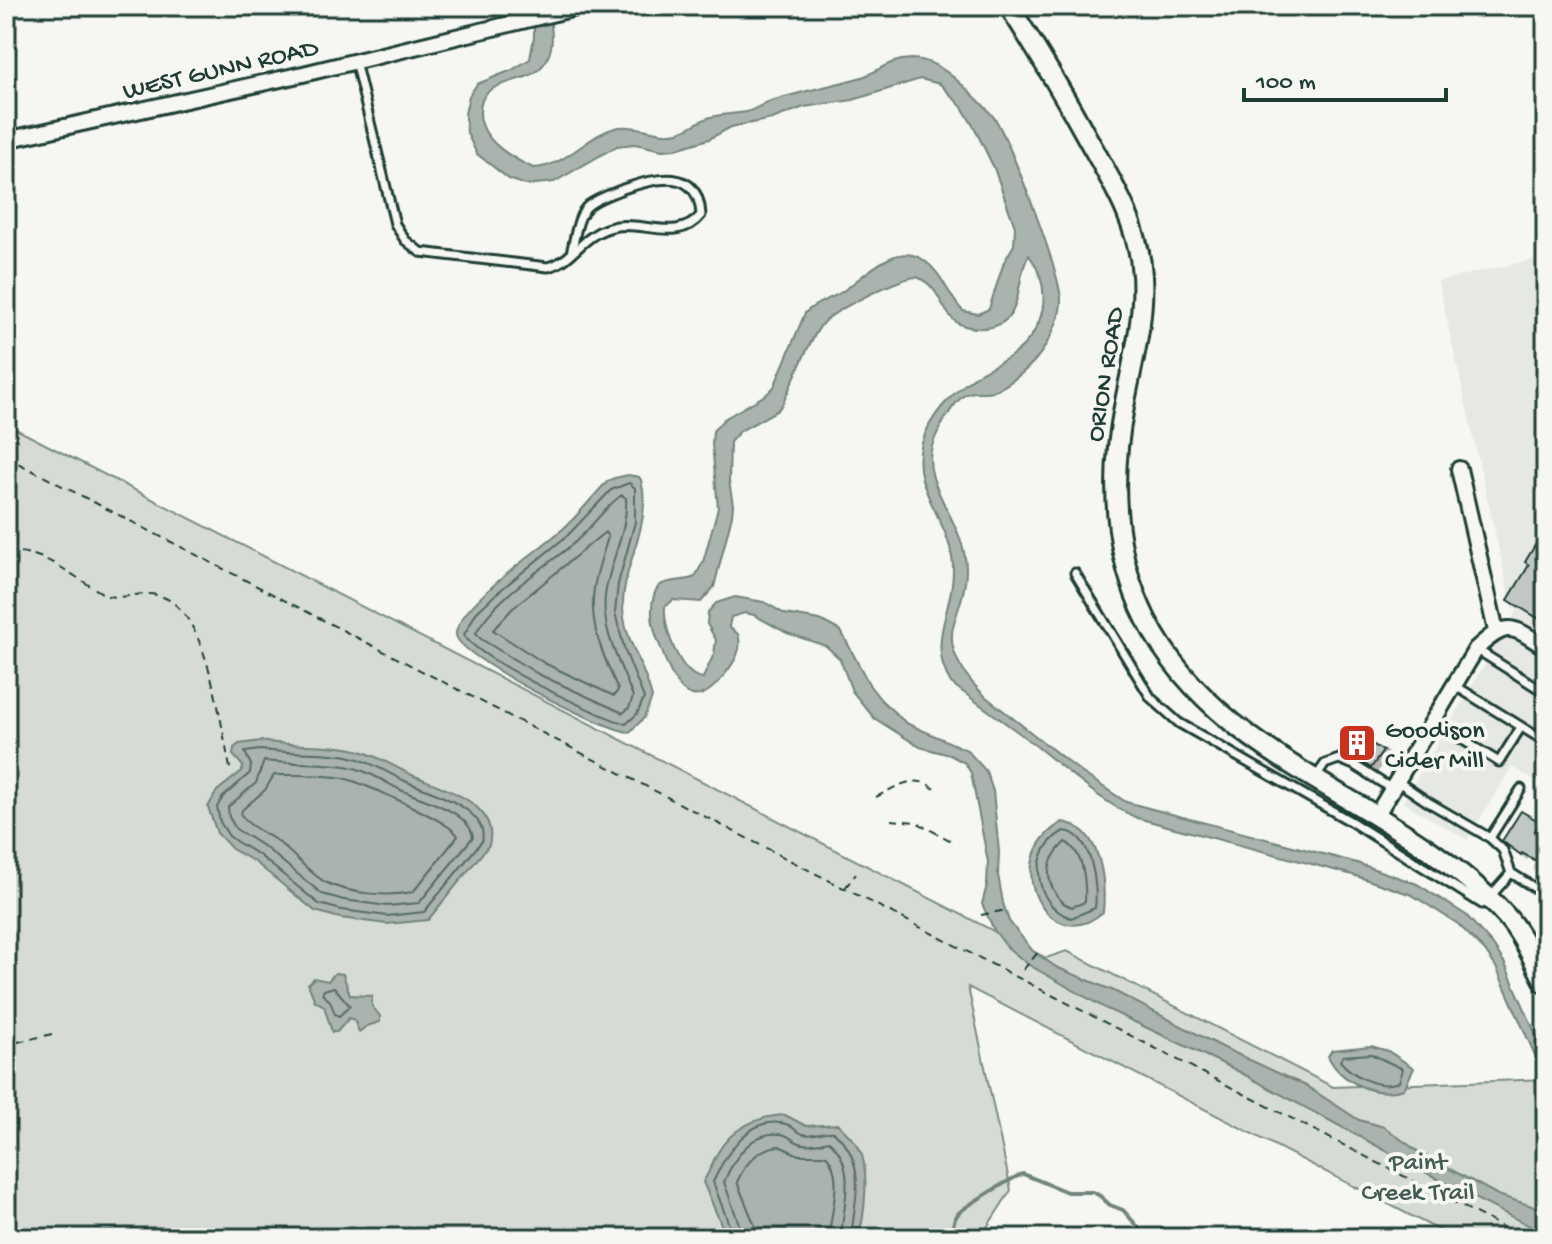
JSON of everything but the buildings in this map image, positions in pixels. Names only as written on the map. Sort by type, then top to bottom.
[{"type":"street","name":"WEST GUNN ROAD","points":[[6,140],[584,6]]},
{"type":"street","name":"ORION ROAD","points":[[1009,6],[1068,104],[1131,219],[1139,251],[1142,277],[1139,336],[1118,435],[1115,490],[1117,521],[1127,570],[1145,618],[1175,665],[1213,708],[1450,865],[1489,899],[1538,950]]},
{"type":"street","points":[[1459,469],[1496,631]]},
{"type":"street","points":[[1376,816],[1476,649],[1496,631],[1507,627],[1546,648]]},
{"type":"street","points":[[1538,950],[1546,984]]},
{"type":"lane","points":[[355,61],[395,224],[405,240],[420,252],[548,267],[563,263],[585,239],[619,226],[688,228],[701,215],[697,195],[689,185],[665,179],[647,181],[617,192],[587,206],[580,219],[571,253]]},
{"type":"lane","points":[[1075,573],[1151,698],[1179,723],[1508,918]]},
{"type":"lane","points":[[1476,649],[1546,693]]},
{"type":"lane","points":[[1454,685],[1546,742]]},
{"type":"lane","points":[[1453,734],[1499,762],[1521,727]]},
{"type":"lane","points":[[1315,778],[1325,764],[1339,759],[1428,802],[1490,838],[1503,850],[1511,873],[1546,895]]},
{"type":"lane","points":[[1490,838],[1521,789]]},
{"type":"lane","points":[[1489,899],[1511,873]]},
{"type":"path","points":[[6,457],[1524,1238]]},
{"type":"path","points":[[6,553],[43,559],[108,596],[145,593],[174,601],[189,623],[210,669],[231,772]]},
{"type":"path","points":[[876,797],[904,782],[917,780],[928,783],[937,791]]},
{"type":"path","points":[[891,820],[916,822],[955,843]]},
{"type":"path","points":[[844,889],[856,874]]},
{"type":"path","points":[[981,915],[1007,910]]},
{"type":"path","points":[[1023,970],[1040,950]]},
{"type":"path","points":[[6,1050],[18,1042],[52,1034]]},
{"type":"shaded area","points":[[1546,257],[1546,787],[1512,767],[1467,840],[1403,802],[1517,610],[1512,607],[1438,281]]},
{"type":"green space","name":"Paint Creek Trail","points":[[6,424],[1046,958],[1067,951],[1333,1087],[1546,1079],[1546,1238],[1454,1238],[968,987],[1011,1190],[980,1238],[6,1238]]},
{"type":"water","points":[[534,6],[548,6],[552,44],[546,61],[531,75],[490,90],[482,100],[480,112],[481,122],[491,139],[506,153],[533,168],[556,162],[608,130],[634,127],[663,133],[678,132],[707,118],[746,112],[780,98],[862,77],[903,60],[925,61],[938,66],[985,106],[1004,136],[1024,184],[1046,242],[1061,304],[1052,332],[1033,363],[999,389],[964,396],[947,416],[932,446],[932,476],[964,553],[965,584],[952,633],[960,664],[986,697],[1081,772],[1126,802],[1357,863],[1417,884],[1466,915],[1504,962],[1546,1057],[1546,1080],[1496,967],[1458,924],[1412,895],[1353,875],[1137,818],[1122,811],[951,683],[944,668],[941,640],[952,586],[951,553],[921,476],[919,460],[922,443],[930,423],[950,398],[974,377],[1011,356],[1032,335],[1039,322],[1044,296],[1037,268],[1029,255],[1011,314],[997,326],[969,327],[958,323],[950,317],[928,283],[917,277],[867,296],[822,324],[778,410],[740,431],[730,442],[732,515],[714,587],[701,602],[673,600],[665,607],[670,638],[687,669],[703,678],[714,654],[716,640],[707,624],[708,612],[716,603],[735,597],[764,602],[785,614],[820,620],[841,631],[870,686],[881,700],[906,723],[967,750],[986,771],[993,791],[998,875],[1003,903],[1009,921],[1033,951],[1056,967],[1114,991],[1306,1086],[1359,1120],[1384,1127],[1420,1153],[1498,1195],[1541,1209],[1546,1212],[1546,1234],[1234,1069],[1107,1009],[1029,965],[1007,947],[994,930],[982,904],[988,862],[971,773],[965,763],[950,755],[920,747],[874,718],[852,691],[840,659],[826,646],[787,633],[745,613],[731,617],[729,627],[738,634],[739,650],[726,673],[704,693],[686,693],[679,686],[656,636],[652,603],[659,586],[695,577],[703,562],[718,508],[713,431],[724,419],[774,387],[805,313],[893,257],[914,255],[925,261],[963,311],[978,314],[989,309],[1004,262],[1014,245],[1015,227],[994,168],[962,107],[940,84],[920,79],[853,100],[804,107],[772,119],[731,127],[709,139],[676,149],[662,150],[635,144],[617,146],[554,182],[526,185],[509,179],[477,154],[467,133],[465,114],[469,96],[477,84],[530,59]]},
{"type":"water","points":[[628,475],[639,477],[644,496],[641,527],[625,587],[624,615],[652,698],[644,718],[630,732],[564,707],[505,675],[463,645],[456,635],[459,623],[469,610],[501,578],[564,528],[607,482]]},
{"type":"water","points":[[261,741],[355,750],[451,791],[476,807],[485,818],[490,830],[489,845],[428,920],[387,924],[340,918],[315,911],[255,862],[232,849],[217,833],[208,807],[217,791],[242,771],[243,766],[233,755],[234,748],[239,744]]},
{"type":"water","points":[[1063,822],[1076,826],[1086,834],[1102,871],[1103,912],[1083,923],[1064,923],[1049,914],[1037,899],[1032,879],[1033,858],[1043,838]]},
{"type":"water","points":[[335,973],[343,974],[350,995],[372,996],[372,1006],[380,1016],[380,1022],[359,1032],[354,1020],[349,1018],[337,1032],[332,1032],[324,1006],[315,1001],[308,984],[314,978],[328,981]]},
{"type":"water","points":[[1371,1046],[1388,1051],[1414,1068],[1404,1089],[1382,1091],[1360,1086],[1341,1074],[1328,1056],[1332,1050]]},
{"type":"water","points":[[785,1115],[806,1126],[838,1124],[859,1148],[865,1193],[858,1238],[727,1238],[703,1182],[723,1145],[738,1130],[755,1121]]},
{"type":"waterway","points":[[954,1238],[954,1222],[962,1211],[1023,1174],[1067,1192],[1093,1192],[1110,1205],[1123,1210],[1148,1238]]},
{"type":"waterway","points":[[1224,1238],[1240,1233],[1257,1238]]},
{"type":"place","name":"Goodison Cider Mill","points":[[1357,743]]}]
